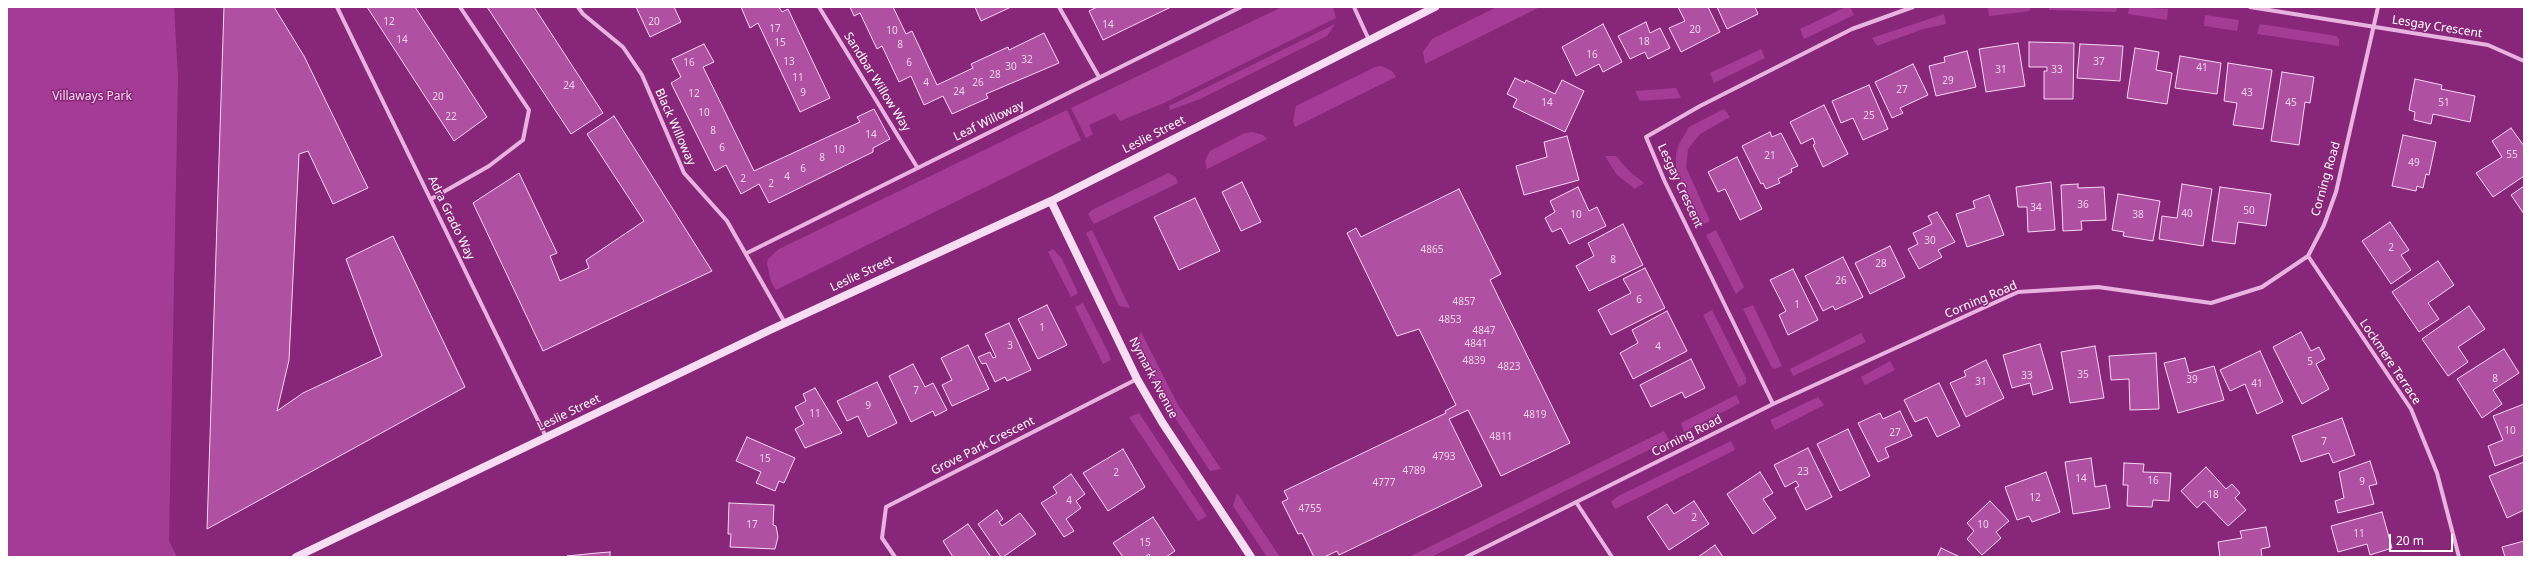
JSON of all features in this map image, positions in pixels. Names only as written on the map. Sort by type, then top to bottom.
[{"type":"main road","name":"Leslie Street","points":[[296,557],[785,323],[1051,201],[1435,7]]},
{"type":"main road","name":"Nymark Avenue","points":[[1051,201],[1137,379],[1162,422],[1251,557]]},
{"type":"street","name":"Adra Grado Way","points":[[337,7],[546,437]]},
{"type":"street","points":[[431,199],[488,166],[523,140],[529,110],[460,7]]},
{"type":"street","name":"Black Willoway","points":[[578,7],[583,14],[623,47],[642,75],[684,173],[727,221],[747,253],[785,323]]},
{"type":"street","name":"Sandbar Willow Way","points":[[819,7],[917,167]]},
{"type":"street","points":[[1058,7],[1099,77]]},
{"type":"street","name":"Leaf Willoway","points":[[747,253],[917,167],[1241,7]]},
{"type":"street","points":[[1354,7],[1369,40]]},
{"type":"street","name":"Lesgay Crescent","points":[[1773,404],[1665,182],[1646,137],[1700,106],[1852,29],[1913,7]]},
{"type":"street","name":"Lesgay Crescent","points":[[2250,7],[2488,45],[2524,61]]},
{"type":"street","name":"Corning Road","points":[[1466,557],[1773,404],[2018,292],[2098,287],[2211,303],[2262,287],[2308,256],[2324,225],[2336,192],[2378,7]]},
{"type":"street","name":"Lockmere Terrace","points":[[2308,256],[2411,409],[2437,472],[2459,557]]},
{"type":"street","name":"Grove Park Crescent","points":[[895,557],[882,538],[886,507],[1137,379]]},
{"type":"street","points":[[1576,502],[1612,557]]},
{"type":"green space","name":"Villaways Park","points":[[7,7],[174,7],[178,77],[169,541],[177,557],[7,557]]},
{"type":"green space","points":[[1282,7],[1333,7],[1336,18],[1164,103],[1120,121],[1115,113],[1089,125],[1093,134],[1086,138],[1071,108]]},
{"type":"green space","points":[[1497,7],[1540,7],[1425,64],[1423,52],[1432,39]]},
{"type":"green space","points":[[1846,7],[1850,7],[1854,15],[1804,39],[1800,29]]},
{"type":"green space","points":[[1988,7],[2030,7],[2030,11],[1989,16]]},
{"type":"green space","points":[[2049,7],[2117,7],[2116,12],[2049,10]]},
{"type":"green space","points":[[2129,7],[2168,9],[2167,20],[2128,14]]},
{"type":"green space","points":[[1944,14],[1946,24],[1923,29],[1877,46],[1872,38]]},
{"type":"green space","points":[[2205,15],[2239,20],[2237,31],[2204,26]]},
{"type":"green space","points":[[1335,24],[1327,36],[1200,99],[1170,110],[1169,106]]},
{"type":"green space","points":[[2260,24],[2336,36],[2339,39],[2339,46],[2257,34]]},
{"type":"green space","points":[[1761,49],[1765,58],[1714,83],[1710,73]]},
{"type":"green space","points":[[1381,66],[1392,71],[1396,77],[1295,127],[1293,121],[1296,106],[1375,67]]},
{"type":"green space","points":[[1676,88],[1681,98],[1640,101],[1635,91]]},
{"type":"green space","points":[[1724,109],[1730,117],[1700,134],[1688,149],[1686,167],[1710,221],[1702,225],[1679,180],[1676,169],[1676,154],[1679,144],[1689,127]]},
{"type":"green space","points":[[1067,110],[1081,140],[776,290],[771,282],[767,264],[768,259],[779,249]]},
{"type":"green space","points":[[1252,132],[1263,135],[1267,139],[1207,169],[1205,161],[1210,151],[1245,133]]},
{"type":"green space","points":[[1605,156],[1616,156],[1630,172],[1644,183],[1635,189],[1617,175]]},
{"type":"green space","points":[[1168,173],[1176,177],[1178,183],[1094,224],[1088,214],[1092,210]]},
{"type":"green space","points":[[1092,230],[1130,308],[1119,306],[1086,233]]},
{"type":"green space","points":[[1716,230],[1744,287],[1736,294],[1706,235]]},
{"type":"green space","points":[[1053,249],[1062,259],[1078,293],[1071,297],[1048,252]]},
{"type":"green space","points":[[1083,303],[1111,360],[1103,364],[1075,307]]},
{"type":"green space","points":[[1753,305],[1782,366],[1774,369],[1771,366],[1743,309]]},
{"type":"green space","points":[[1712,310],[1746,378],[1746,383],[1739,387],[1703,315]]},
{"type":"green space","points":[[1141,332],[1177,403],[1221,469],[1210,471],[1160,395],[1135,342]]},
{"type":"green space","points":[[1861,333],[1866,342],[1793,376],[1790,369]]},
{"type":"green space","points":[[1890,361],[1895,370],[1865,385],[1861,377]]},
{"type":"green space","points":[[1736,395],[1740,403],[1684,432],[1681,423]]},
{"type":"green space","points":[[1818,397],[1824,405],[1775,430],[1770,420]]},
{"type":"green space","points":[[1139,413],[1207,516],[1198,521],[1129,417]]},
{"type":"green space","points":[[1664,431],[1669,440],[1431,557],[1409,557]]},
{"type":"green space","points":[[1731,441],[1735,450],[1615,509],[1611,502],[1618,496]]},
{"type":"green space","points":[[1237,493],[1280,557],[1267,557],[1233,506]]},
{"type":"building","points":[[224,7],[274,7],[304,56],[368,188],[333,204],[308,151],[299,154],[289,360],[277,411],[303,393],[382,356],[346,259],[393,236],[465,387],[207,529]]},
{"type":"building","points":[[367,7],[415,7],[487,117],[454,141]]},
{"type":"building","points":[[487,7],[534,7],[603,113],[571,134]]},
{"type":"building","points":[[636,7],[674,7],[681,22],[650,37]]},
{"type":"building","points":[[741,7],[779,7],[782,12],[788,9],[830,98],[800,112],[758,23],[750,28]]},
{"type":"building","points":[[850,7],[893,7],[906,34],[912,31],[937,85],[973,68],[971,64],[1008,47],[1009,50],[1044,33],[1059,63],[986,94],[988,98],[952,114],[943,96],[924,105],[911,76],[899,82],[882,46],[877,49],[860,13],[854,16]]},
{"type":"building","points":[[975,7],[1011,7],[981,21]]},
{"type":"building","points":[[1097,7],[1171,7],[1103,40],[1089,11]]},
{"type":"building","points":[[1678,7],[1708,7],[1720,32],[1681,52],[1669,28],[1685,21]]},
{"type":"building","points":[[1717,7],[1755,7],[1758,14],[1727,29]]},
{"type":"building","points":[[1646,22],[1650,33],[1660,28],[1670,48],[1648,59],[1645,52],[1630,59],[1618,36]]},
{"type":"building","points":[[1603,24],[1622,62],[1603,72],[1599,64],[1576,76],[1562,47]]},
{"type":"building","points":[[2029,42],[2074,43],[2073,99],[2044,99],[2044,71],[2047,71],[2047,67],[2029,67]]},
{"type":"building","points":[[2018,43],[2025,86],[1986,92],[1979,49]]},
{"type":"building","points":[[704,44],[714,62],[703,67],[754,171],[860,122],[857,117],[874,109],[890,139],[873,148],[873,152],[769,203],[759,184],[741,194],[726,165],[715,171],[671,83],[681,77],[672,59]]},
{"type":"building","points":[[2080,44],[2123,46],[2120,81],[2077,78]]},
{"type":"building","points":[[2135,48],[2159,52],[2156,70],[2172,73],[2167,104],[2127,98]]},
{"type":"building","points":[[1967,51],[1976,87],[1936,96],[1929,66],[1945,62],[1944,57]]},
{"type":"building","points":[[2180,56],[2221,63],[2217,94],[2175,88]]},
{"type":"building","points":[[2228,63],[2272,70],[2263,129],[2233,125],[2237,103],[2224,101]]},
{"type":"building","points":[[1913,64],[1928,95],[1900,108],[1903,113],[1892,118],[1875,82]]},
{"type":"building","points":[[2282,72],[2314,77],[2310,103],[2305,102],[2299,145],[2271,141]]},
{"type":"building","points":[[1515,78],[1525,83],[1526,80],[1555,94],[1562,80],[1584,91],[1565,132],[1513,107],[1517,99],[1507,94]]},
{"type":"building","points":[[2415,79],[2442,85],[2441,89],[2475,96],[2470,122],[2433,114],[2431,124],[2414,120],[2415,112],[2409,110]]},
{"type":"building","points":[[1869,85],[1888,129],[1863,140],[1853,118],[1841,123],[1832,101]]},
{"type":"building","points":[[1824,105],[1848,154],[1823,167],[1813,145],[1815,144],[1813,138],[1801,144],[1790,122]]},
{"type":"building","points":[[614,116],[712,271],[543,351],[473,203],[519,173],[557,253],[550,256],[560,281],[589,268],[586,260],[644,221],[587,134]]},
{"type":"building","points":[[2511,128],[2524,146],[2524,176],[2493,197],[2476,173],[2502,157],[2492,141]]},
{"type":"building","points":[[1770,132],[1772,137],[1781,133],[1798,166],[1791,169],[1792,172],[1778,179],[1780,183],[1766,189],[1763,183],[1761,184],[1742,146]]},
{"type":"building","points":[[2403,135],[2436,142],[2429,175],[2426,174],[2423,188],[2417,186],[2416,191],[2392,186]]},
{"type":"building","points":[[1567,136],[1579,180],[1524,195],[1516,166],[1547,157],[1544,142]]},
{"type":"building","points":[[1737,157],[1762,209],[1740,220],[1725,189],[1718,192],[1708,172]]},
{"type":"building","points":[[1242,182],[1261,222],[1241,231],[1222,192]]},
{"type":"building","points":[[2051,182],[2055,230],[2028,232],[2027,207],[2018,207],[2016,187]]},
{"type":"building","points":[[2078,184],[2078,188],[2104,187],[2106,220],[2081,221],[2082,230],[2063,231],[2061,185]]},
{"type":"building","points":[[2182,184],[2212,189],[2203,246],[2159,239],[2162,216],[2177,218]]},
{"type":"building","points":[[2524,186],[2524,214],[2511,195]]},
{"type":"building","points":[[1578,187],[1589,211],[1597,207],[1606,226],[1569,244],[1561,228],[1552,232],[1545,218],[1555,212],[1550,201]]},
{"type":"building","points":[[2220,187],[2271,194],[2266,226],[2238,222],[2235,244],[2212,241]]},
{"type":"building","points":[[1459,189],[1501,274],[1490,280],[1570,443],[1501,476],[1468,410],[1449,419],[1482,486],[1339,555],[1337,551],[1324,557],[1314,557],[1302,533],[1298,534],[1282,502],[1288,499],[1284,491],[1446,413],[1445,411],[1456,405],[1419,329],[1397,336],[1347,233],[1356,228],[1361,237]]},
{"type":"building","points":[[2118,194],[2160,201],[2153,241],[2123,236],[2124,232],[2112,230]]},
{"type":"building","points":[[1989,195],[2004,235],[1967,247],[1956,214],[1975,208],[1973,201]]},
{"type":"building","points":[[1195,198],[1220,251],[1179,270],[1154,217]]},
{"type":"building","points":[[1937,212],[1955,242],[1938,250],[1942,257],[1919,269],[1908,249],[1918,244],[1913,233],[1932,224],[1928,216]]},
{"type":"building","points":[[2390,222],[2409,250],[2401,255],[2411,270],[2391,284],[2362,241]]},
{"type":"building","points":[[1623,224],[1643,265],[1589,291],[1576,266],[1594,256],[1588,243]]},
{"type":"building","points":[[1890,246],[1905,277],[1870,294],[1855,263]]},
{"type":"building","points":[[1843,257],[1863,297],[1835,310],[1833,306],[1823,311],[1805,276]]},
{"type":"building","points":[[2438,261],[2454,285],[2428,303],[2439,319],[2419,332],[2392,292]]},
{"type":"building","points":[[1645,268],[1665,308],[1611,335],[1598,310],[1631,293],[1623,279]]},
{"type":"building","points":[[1793,269],[1818,320],[1788,335],[1779,315],[1786,311],[1770,280]]},
{"type":"building","points":[[1047,305],[1067,345],[1038,359],[1018,319]]},
{"type":"building","points":[[2469,306],[2485,329],[2458,347],[2468,362],[2448,376],[2422,339]]},
{"type":"building","points":[[1667,311],[1687,351],[1633,379],[1620,353],[1638,343],[1632,330]]},
{"type":"building","points":[[1009,323],[1031,370],[1007,381],[1005,377],[995,382],[986,363],[982,364],[978,357],[990,352],[993,358],[996,357],[985,334]]},
{"type":"building","points":[[2301,332],[2311,351],[2319,347],[2325,359],[2316,364],[2329,389],[2302,404],[2273,347]]},
{"type":"building","points":[[2040,344],[2053,389],[2033,395],[2030,383],[2012,388],[2003,355]]},
{"type":"building","points":[[968,345],[989,389],[952,406],[942,385],[952,380],[941,358]]},
{"type":"building","points":[[2095,346],[2104,398],[2070,403],[2061,352]]},
{"type":"building","points":[[2504,349],[2519,373],[2493,390],[2502,404],[2482,418],[2457,379]]},
{"type":"building","points":[[2260,351],[2283,402],[2257,414],[2245,384],[2230,391],[2220,370]]},
{"type":"building","points":[[2156,353],[2159,409],[2130,410],[2129,379],[2111,380],[2109,356]]},
{"type":"building","points":[[2185,358],[2189,373],[2214,366],[2224,400],[2178,413],[2164,363]]},
{"type":"building","points":[[1691,359],[1705,388],[1685,398],[1682,392],[1651,407],[1640,385]]},
{"type":"building","points":[[1986,360],[2004,398],[1966,417],[1950,383],[1966,376],[1964,371]]},
{"type":"building","points":[[913,364],[925,387],[933,383],[947,410],[935,416],[933,411],[911,422],[889,376]]},
{"type":"building","points":[[877,382],[897,423],[868,437],[858,416],[847,421],[837,401]]},
{"type":"building","points":[[1939,383],[1960,426],[1937,437],[1927,417],[1915,422],[1904,400]]},
{"type":"building","points":[[815,388],[842,433],[805,448],[795,429],[804,424],[795,407],[806,401],[803,394]]},
{"type":"building","points":[[2524,404],[2524,455],[2495,466],[2488,446],[2503,440],[2493,416]]},
{"type":"building","points":[[1900,411],[1912,436],[1885,448],[1889,457],[1878,462],[1858,423],[1880,413],[1883,419]]},
{"type":"building","points":[[2342,418],[2355,455],[2333,463],[2329,453],[2301,462],[2292,436]]},
{"type":"building","points":[[1848,429],[1870,476],[1840,491],[1817,444]]},
{"type":"building","points":[[747,437],[795,458],[784,483],[779,481],[775,491],[756,483],[761,472],[736,461]]},
{"type":"building","points":[[1808,448],[1832,497],[1806,510],[1795,488],[1799,486],[1796,481],[1785,487],[1774,465]]},
{"type":"building","points":[[1123,449],[1145,487],[1108,511],[1083,473]]},
{"type":"building","points":[[2091,458],[2095,487],[2106,485],[2110,508],[2073,514],[2065,462]]},
{"type":"building","points":[[2370,461],[2377,484],[2369,486],[2374,504],[2338,513],[2335,501],[2344,498],[2339,472]]},
{"type":"building","points":[[2524,462],[2524,510],[2507,518],[2489,476]]},
{"type":"building","points":[[2124,463],[2144,464],[2143,472],[2171,473],[2169,501],[2153,500],[2152,507],[2127,506],[2128,485],[2123,485]]},
{"type":"building","points":[[2206,467],[2226,489],[2232,484],[2240,493],[2235,498],[2246,510],[2228,526],[2204,501],[2197,508],[2181,491]]},
{"type":"building","points":[[1760,472],[1773,493],[1763,499],[1776,518],[1753,534],[1727,494]]},
{"type":"building","points":[[2046,472],[2060,512],[2032,522],[2029,516],[2017,520],[2005,487]]},
{"type":"building","points":[[1071,474],[1085,494],[1076,501],[1081,508],[1066,519],[1074,531],[1064,537],[1041,503],[1057,493],[1053,487]]},
{"type":"building","points":[[1694,501],[1709,524],[1669,550],[1647,517],[1667,504],[1674,514]]},
{"type":"building","points":[[1990,501],[2009,521],[1996,532],[2001,538],[1982,555],[1967,539],[1974,531],[1967,523]]},
{"type":"building","points":[[729,503],[774,505],[773,525],[776,526],[778,537],[775,549],[730,547],[731,534],[728,534]]},
{"type":"building","points":[[997,510],[1003,519],[999,522],[1002,526],[1020,513],[1036,534],[1003,557],[1001,557],[978,524]]},
{"type":"building","points":[[2382,512],[2392,548],[2370,555],[2367,544],[2338,552],[2331,526]]},
{"type":"building","points":[[1153,517],[1175,551],[1166,557],[1150,557],[1149,554],[1145,557],[1123,557],[1113,543]]},
{"type":"building","points":[[968,524],[991,557],[953,557],[943,541]]},
{"type":"building","points":[[2266,527],[2270,547],[2261,549],[2262,557],[2220,557],[2218,542],[2242,538],[2240,531]]},
{"type":"building","points":[[2524,541],[2524,557],[2505,557],[2502,547]]},
{"type":"building","points":[[1715,545],[1723,557],[1698,557]]},
{"type":"building","points":[[1941,548],[1960,557],[1937,557]]},
{"type":"building","points":[[610,552],[610,557],[567,556],[597,553]]}]
